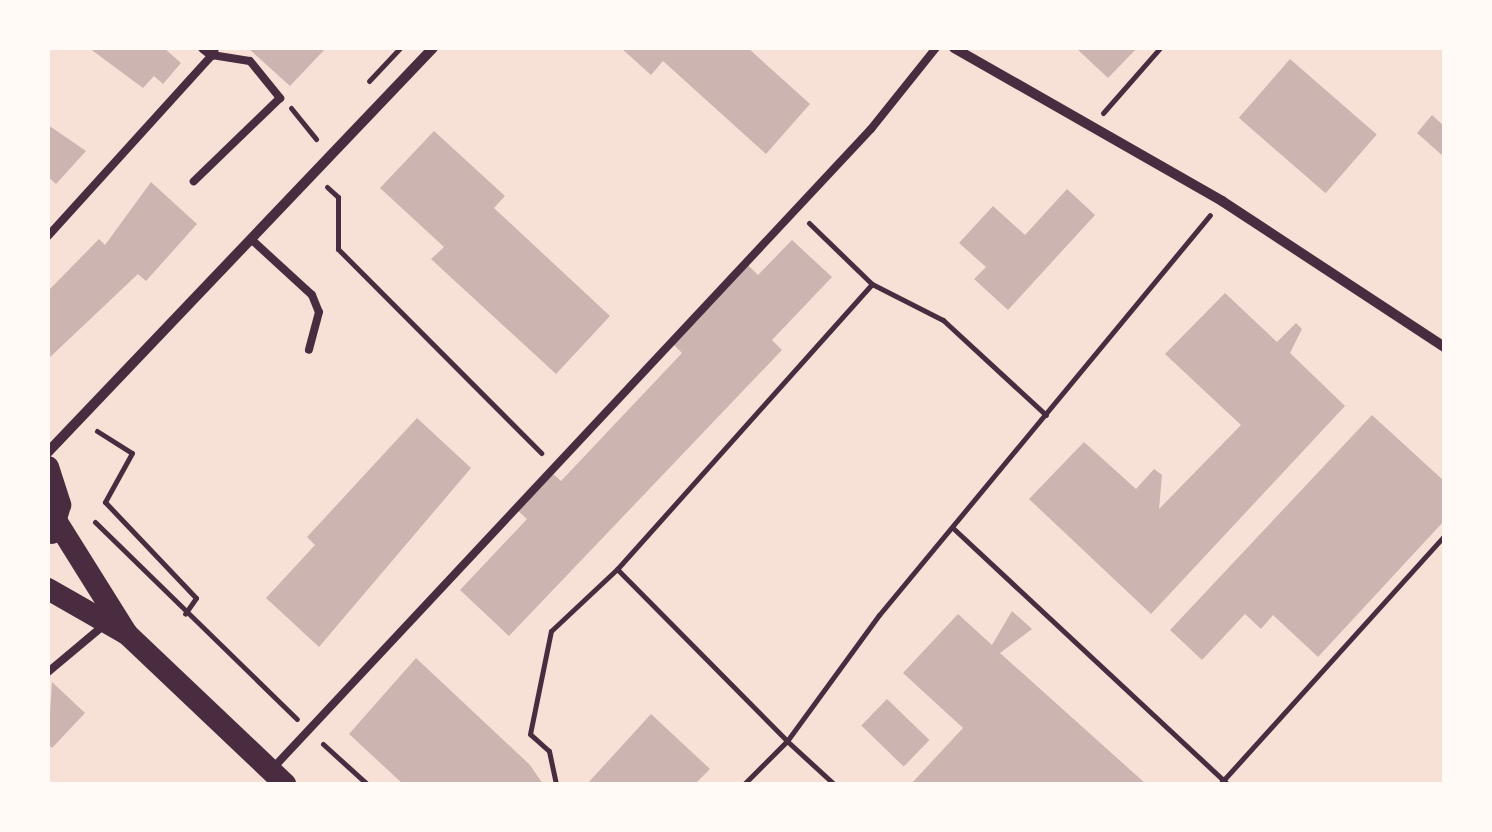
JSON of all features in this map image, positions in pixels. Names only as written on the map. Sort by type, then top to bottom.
[{"type":"main road","points":[[48,467],[58,488],[52,531],[127,634],[278,777]]},
{"type":"main road","points":[[48,589],[104,625],[127,634]]},
{"type":"street","points":[[48,452],[82,422],[316,177],[433,48]]},
{"type":"street","points":[[954,48],[1222,201],[1444,348]]},
{"type":"lane","points":[[278,777],[308,730],[936,48]]},
{"type":"lane","points":[[48,236],[210,50],[250,60],[280,98],[194,181]]},
{"type":"lane","points":[[252,240],[312,296],[319,312],[309,350]]},
{"type":"lane","points":[[48,672],[104,625]]},
{"type":"path","points":[[1092,125],[1160,48]]},
{"type":"path","points":[[280,98],[320,135],[308,148]]},
{"type":"path","points":[[316,177],[338,197],[338,250],[553,466]]},
{"type":"path","points":[[744,784],[787,741],[954,528],[1222,201]]},
{"type":"path","points":[[793,207],[872,284],[942,320],[1046,416]]},
{"type":"path","points":[[556,784],[549,751],[530,734],[552,631],[617,568],[872,284]]},
{"type":"path","points":[[82,422],[132,454],[105,502],[196,598],[184,614]]},
{"type":"path","points":[[95,522],[184,614],[366,784]]},
{"type":"path","points":[[954,528],[1223,783],[1444,536]]},
{"type":"path","points":[[617,568],[834,784]]},
{"type":"building","points":[[89,48],[164,48],[181,63],[163,84],[154,76],[143,88]]},
{"type":"building","points":[[248,48],[326,48],[290,86]]},
{"type":"building","points":[[621,48],[748,48],[810,104],[766,154],[663,61],[651,75]]},
{"type":"building","points":[[1076,48],[1137,48],[1108,78]]},
{"type":"building","points":[[1290,59],[1377,134],[1326,193],[1239,118]]},
{"type":"building","points":[[1432,115],[1444,126],[1444,157],[1417,133]]},
{"type":"building","points":[[48,125],[86,151],[56,184],[48,177]]},
{"type":"building","points":[[434,131],[505,196],[494,208],[610,316],[556,374],[431,259],[444,247],[380,188]]},
{"type":"building","points":[[151,182],[197,224],[146,281],[138,274],[48,359],[48,291],[99,239],[105,245]]},
{"type":"building","points":[[1067,189],[1095,215],[1008,310],[974,279],[986,267],[959,243],[993,206],[1025,235]]},
{"type":"building","points":[[792,240],[832,277],[772,340],[782,350],[509,636],[460,590],[527,519],[516,509],[551,472],[561,481],[682,353],[671,342],[746,263],[758,275]]},
{"type":"building","points":[[1225,293],[1277,342],[1296,323],[1302,329],[1290,353],[1345,406],[1151,614],[1029,499],[1084,442],[1136,489],[1154,469],[1162,475],[1159,509],[1241,425],[1165,354]]},
{"type":"building","points":[[1372,415],[1444,481],[1444,521],[1318,657],[1273,615],[1261,629],[1245,614],[1202,660],[1170,630]]},
{"type":"building","points":[[417,418],[471,468],[319,647],[266,598],[315,545],[307,537]]},
{"type":"building","points":[[1012,611],[1032,629],[1000,653],[1146,784],[911,784],[963,728],[903,673],[958,614],[992,645]]},
{"type":"building","points":[[416,658],[530,765],[543,784],[403,784],[349,734]]},
{"type":"building","points":[[52,682],[85,713],[52,748],[48,744]]},
{"type":"building","points":[[887,699],[929,740],[904,767],[861,726]]},
{"type":"building","points":[[651,714],[710,769],[695,784],[587,784]]}]
